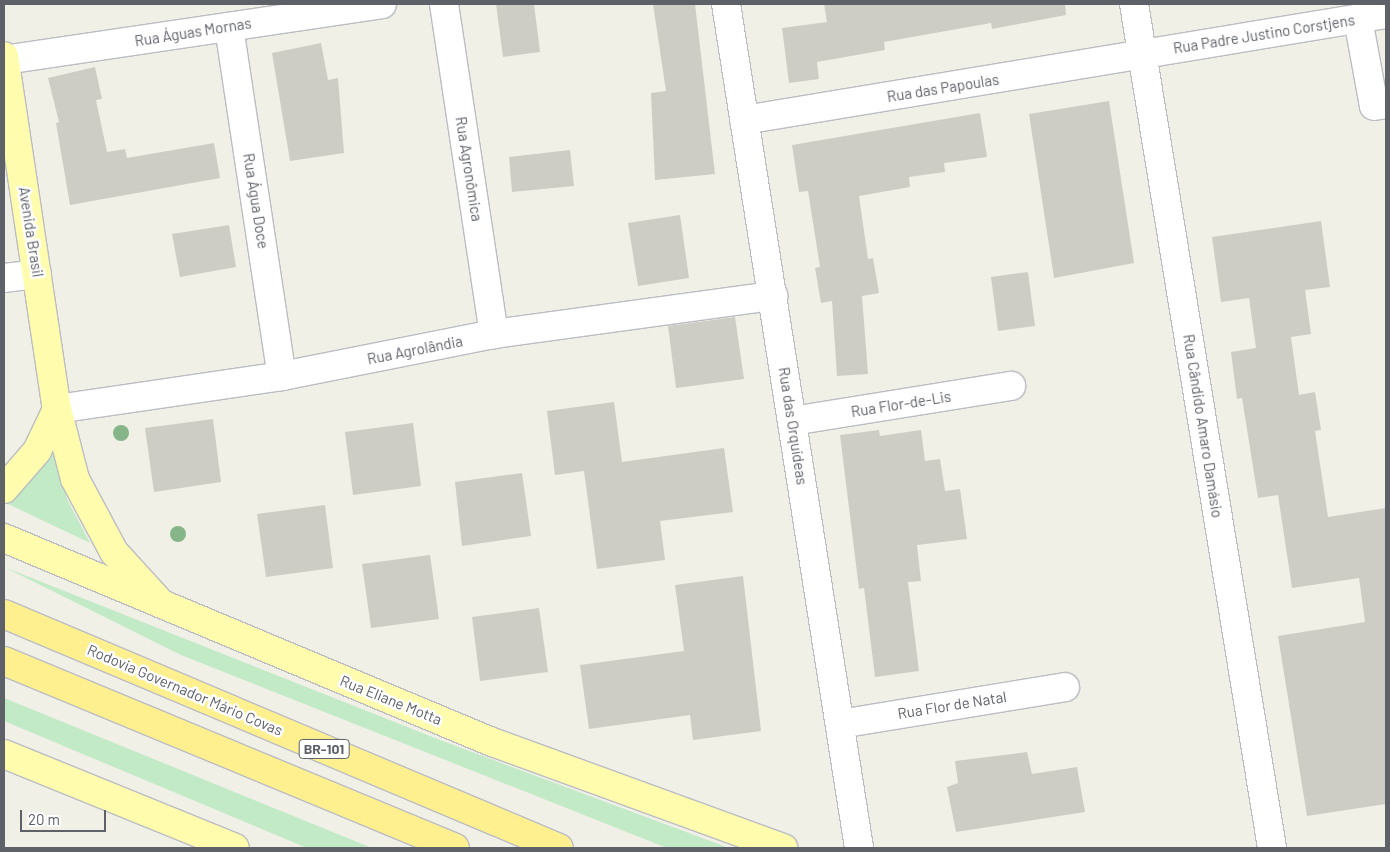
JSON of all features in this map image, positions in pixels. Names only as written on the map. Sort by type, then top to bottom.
[{"type":"highway","points":[[4,598],[88,649]]},
{"type":"highway","name":"Rodovia Governador Mário Covas","points":[[4,614],[559,848]]},
{"type":"highway","name":"BR-101","points":[[4,661],[455,848]]},
{"type":"main road","name":"Avenida Brasil","points":[[4,56],[57,408],[75,479],[93,517],[114,552],[164,606]]},
{"type":"main road","points":[[4,490],[37,451],[57,408]]},
{"type":"main road","name":"Rua Eliane Motta","points":[[4,538],[492,742],[783,848]]},
{"type":"main road","points":[[4,754],[235,848]]},
{"type":"street","name":"Rua Águas Mornas","points":[[4,60],[382,4]]},
{"type":"street","name":"Rua Agronômica","points":[[444,4],[494,334]]},
{"type":"street","name":"Rua das Orquídeas","points":[[726,4],[859,848]]},
{"type":"street","name":"Rua Cândido Amaro Damásio","points":[[1134,4],[1272,848]]},
{"type":"street","name":"Rua Padre Justino Corstjens","points":[[1142,55],[1386,14]]},
{"type":"street","points":[[1358,19],[1374,106],[1386,104]]},
{"type":"street","name":"Rua Água Doce","points":[[229,26],[282,376]]},
{"type":"street","name":"Rua das Papoulas","points":[[744,120],[1142,55]]},
{"type":"street","points":[[4,278],[37,274]]},
{"type":"street","name":"Rua Agrolândia","points":[[57,408],[282,376],[494,334],[773,296]]},
{"type":"street","name":"Rua Flor-de-Lis","points":[[792,421],[1011,386]]},
{"type":"street","name":"Rua Flor de Natal","points":[[840,724],[1065,687]]},
{"type":"green space","points":[[54,441],[67,499],[90,543],[8,504],[32,479]]},
{"type":"green space","points":[[4,567],[440,740],[729,848],[667,848],[181,655]]},
{"type":"green space","points":[[4,698],[372,848],[307,848],[4,721]]},
{"type":"building","points":[[496,4],[534,4],[540,52],[503,57]]},
{"type":"building","points":[[653,4],[695,4],[715,174],[655,180],[651,93],[666,91]]},
{"type":"building","points":[[824,4],[1065,4],[1066,15],[992,29],[991,23],[884,42],[885,50],[817,62],[819,79],[789,83],[782,28],[827,22]]},
{"type":"building","points":[[321,43],[328,80],[338,78],[344,153],[290,161],[272,53]]},
{"type":"building","points":[[95,67],[102,99],[96,100],[107,152],[125,149],[127,158],[214,143],[220,178],[70,205],[56,123],[59,122],[48,78]]},
{"type":"building","points":[[1109,101],[1134,263],[1054,278],[1029,114]]},
{"type":"building","points":[[980,113],[987,157],[944,163],[945,172],[909,177],[910,187],[859,196],[868,259],[873,258],[879,293],[862,296],[868,374],[837,376],[832,301],[821,303],[815,268],[820,267],[808,191],[799,192],[792,145]]},
{"type":"building","points":[[570,150],[574,186],[512,192],[509,157]]},
{"type":"building","points":[[680,215],[689,278],[638,286],[628,223]]},
{"type":"building","points":[[1321,221],[1330,287],[1305,290],[1311,334],[1291,337],[1299,395],[1315,392],[1321,430],[1315,431],[1328,517],[1386,508],[1386,804],[1307,816],[1278,636],[1365,622],[1359,578],[1292,588],[1278,495],[1258,498],[1242,398],[1237,399],[1231,352],[1256,348],[1249,298],[1221,302],[1212,237]]},
{"type":"building","points":[[229,225],[236,267],[180,277],[172,234]]},
{"type":"building","points":[[1028,272],[1035,326],[998,331],[991,277]]},
{"type":"building","points":[[735,317],[744,379],[676,388],[668,326]]},
{"type":"building","points":[[614,402],[622,462],[724,448],[733,512],[660,521],[665,560],[597,569],[584,471],[555,475],[547,411]]},
{"type":"building","points":[[213,419],[221,482],[154,492],[145,428]]},
{"type":"building","points":[[413,423],[421,486],[353,495],[345,432]]},
{"type":"building","points":[[879,430],[880,436],[921,430],[925,461],[940,459],[945,491],[960,489],[967,539],[917,545],[921,581],[908,582],[919,671],[875,677],[864,588],[859,589],[840,435]]},
{"type":"building","points":[[522,473],[531,536],[462,546],[455,482]]},
{"type":"building","points":[[325,505],[333,568],[266,577],[257,514]]},
{"type":"building","points":[[430,555],[439,619],[371,628],[362,564]]},
{"type":"building","points":[[743,576],[761,731],[693,740],[690,715],[589,729],[580,665],[684,651],[675,585]]},
{"type":"building","points":[[539,608],[548,672],[480,681],[472,617]]},
{"type":"building","points":[[1027,752],[1032,774],[1077,767],[1085,812],[956,832],[947,787],[958,783],[955,761]]}]
